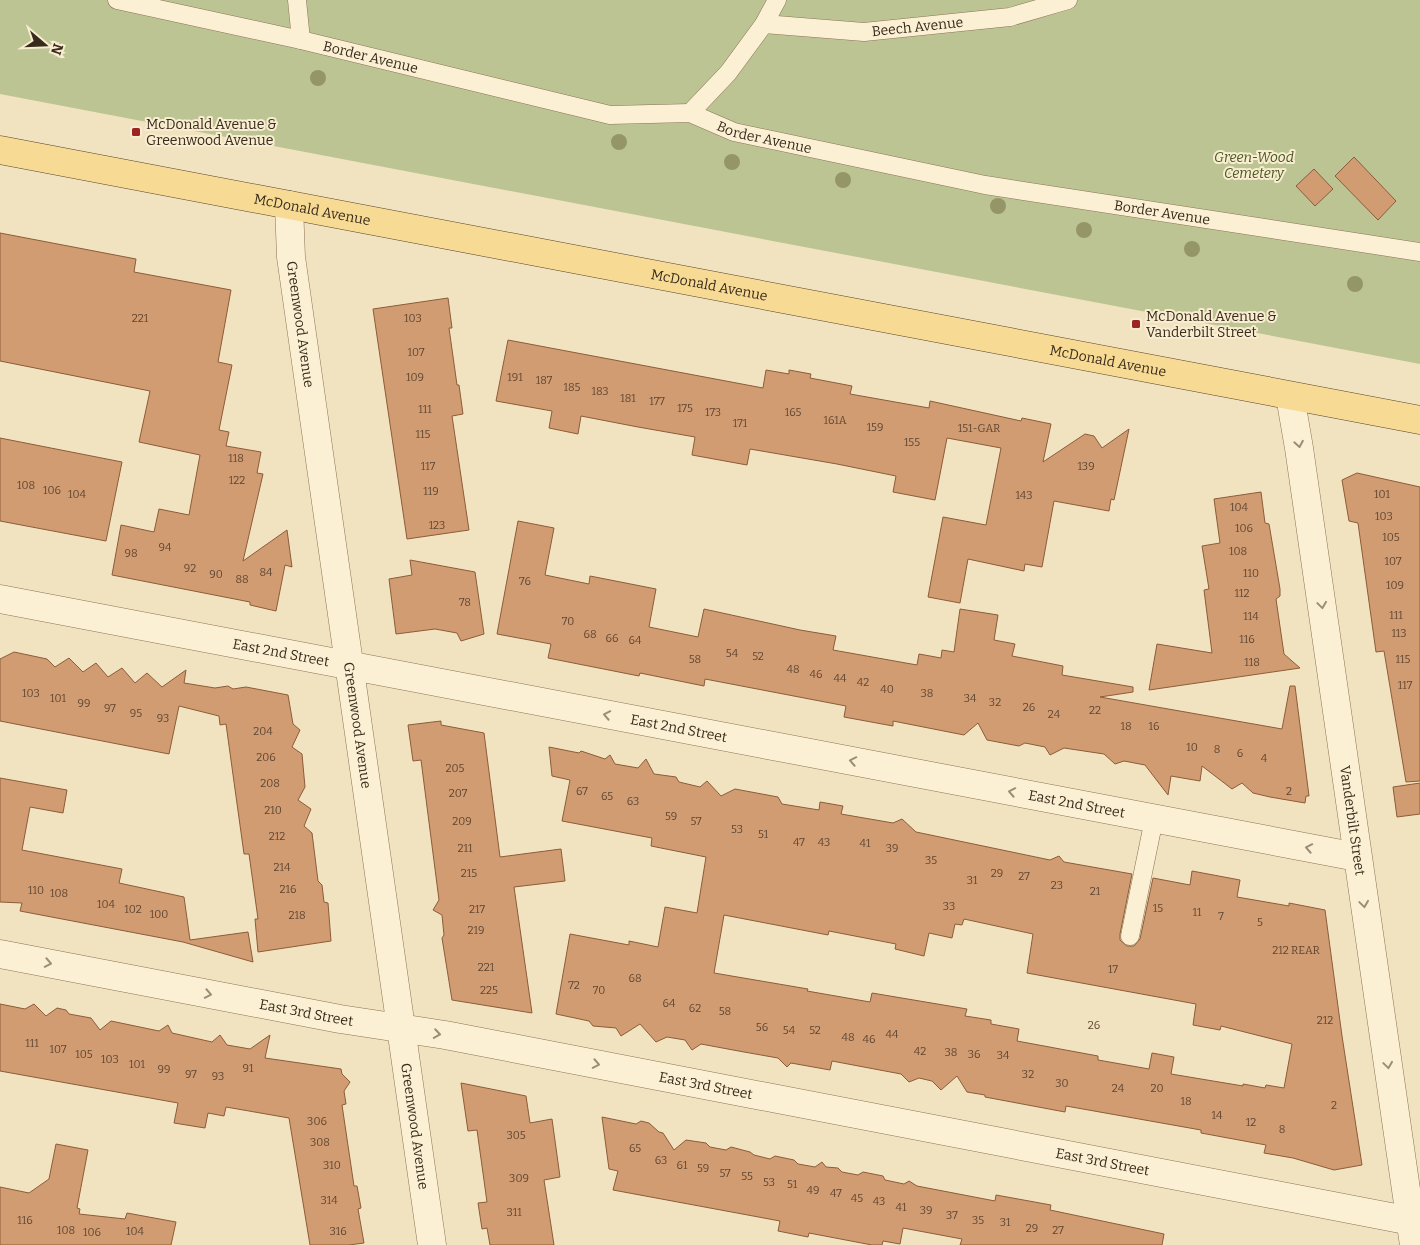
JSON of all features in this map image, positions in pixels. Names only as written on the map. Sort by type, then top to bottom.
[{"type":"main road","name":"McDonald Avenue","points":[[0,150],[1420,420]]},
{"type":"street","name":"Greenwood Avenue","points":[[289,206],[291,257],[432,1245]]},
{"type":"street","name":"Vanderbilt Street","points":[[1290,396],[1300,448],[1412,1233]]},
{"type":"street","name":"East 2nd Street","points":[[0,599],[1357,857]]},
{"type":"street","name":"East 3rd Street","points":[[0,954],[340,1019],[445,1035],[1412,1233]]},
{"type":"lane","name":"Border Avenue","points":[[117,0],[301,40],[610,115],[690,113],[734,132],[985,185],[1420,252]]},
{"type":"lane","points":[[297,0],[301,40]]},
{"type":"lane","points":[[690,113],[728,73],[764,24],[777,0]]},
{"type":"lane","name":"Beech Avenue","points":[[764,24],[864,32],[1010,17],[1068,0]]},
{"type":"lane","points":[[1130,936],[1154,819]]},
{"type":"green space","name":"Green-Wood Cemetery","points":[[0,0],[1420,0],[1420,364],[0,94]]},
{"type":"building","points":[[1354,157],[1396,201],[1378,220],[1335,176]]},
{"type":"building","points":[[1314,169],[1333,189],[1315,206],[1296,186]]},
{"type":"building","points":[[0,233],[136,259],[134,272],[231,290],[218,362],[232,365],[219,430],[229,432],[226,446],[261,452],[257,473],[263,474],[243,561],[287,530],[292,567],[285,565],[276,611],[250,605],[250,602],[112,575],[121,525],[154,532],[159,509],[189,515],[200,455],[139,442],[150,391],[0,361]]},
{"type":"building","points":[[448,298],[452,328],[449,328],[463,414],[452,416],[469,530],[407,539],[373,309]]},
{"type":"building","points":[[508,340],[763,388],[766,370],[789,374],[789,370],[811,374],[810,378],[852,386],[850,394],[929,408],[930,401],[1021,421],[1022,418],[1051,424],[1043,462],[1085,434],[1094,436],[1102,448],[1129,429],[1114,500],[1111,499],[1109,511],[1054,501],[1042,567],[1025,564],[1024,571],[968,559],[960,603],[928,597],[943,517],[986,525],[1001,448],[947,438],[935,500],[893,492],[896,476],[837,464],[750,449],[747,465],[692,455],[695,437],[581,416],[578,434],[549,428],[552,411],[496,401]]},
{"type":"building","points":[[0,438],[122,462],[106,541],[0,521]]},
{"type":"building","points":[[1357,473],[1420,487],[1420,781],[1406,782],[1384,651],[1376,652],[1358,523],[1349,521],[1342,480]]},
{"type":"building","points":[[1261,492],[1265,523],[1269,524],[1280,589],[1280,596],[1276,599],[1284,654],[1300,668],[1149,690],[1157,644],[1212,653],[1204,590],[1209,589],[1202,546],[1220,543],[1214,499]]},
{"type":"building","points":[[518,521],[554,528],[545,575],[589,584],[590,576],[656,589],[649,627],[698,637],[704,609],[836,636],[833,650],[917,665],[919,654],[941,658],[942,650],[954,652],[960,609],[998,615],[994,640],[1015,644],[1012,656],[1063,666],[1062,675],[1133,687],[1133,692],[1100,697],[1282,729],[1290,686],[1295,686],[1309,796],[1306,796],[1305,803],[1253,793],[1242,783],[1232,789],[1202,766],[1200,781],[1171,776],[1168,795],[1145,765],[1124,761],[1115,764],[1104,754],[1064,748],[1050,755],[1045,747],[1025,743],[1019,746],[987,740],[978,723],[964,735],[893,721],[893,726],[844,717],[846,706],[705,679],[704,686],[640,673],[639,676],[548,658],[551,644],[497,634]]},
{"type":"building","points":[[410,560],[475,572],[484,634],[461,641],[457,633],[435,629],[396,634],[389,579],[412,575]]},
{"type":"building","points":[[14,652],[47,659],[55,667],[69,658],[83,672],[96,663],[108,677],[122,668],[135,683],[147,673],[162,687],[186,670],[184,683],[215,688],[228,686],[233,689],[246,687],[288,695],[293,724],[300,730],[292,747],[302,754],[305,787],[298,800],[311,809],[304,826],[312,833],[318,881],[322,885],[324,902],[328,903],[331,941],[258,952],[255,919],[258,919],[249,854],[244,854],[226,724],[220,725],[219,716],[179,706],[169,754],[0,721],[0,659]]},
{"type":"building","points":[[441,721],[441,725],[484,733],[500,857],[561,849],[565,881],[514,887],[532,1013],[452,1000],[442,938],[444,935],[442,915],[433,910],[439,900],[421,760],[413,761],[408,725]]},
{"type":"building","points":[[549,747],[579,753],[581,751],[605,759],[610,755],[615,764],[638,768],[646,759],[654,774],[676,777],[679,782],[700,787],[707,781],[721,796],[735,789],[778,797],[782,804],[819,810],[820,802],[843,806],[841,814],[893,823],[902,819],[916,832],[1050,860],[1059,856],[1064,862],[1132,874],[1120,934],[1120,940],[1127,946],[1134,946],[1140,939],[1153,878],[1190,885],[1192,871],[1240,880],[1237,897],[1289,906],[1289,903],[1325,910],[1362,1165],[1334,1170],[1293,1158],[1264,1153],[1266,1145],[1201,1133],[1201,1130],[1066,1106],[1065,1112],[985,1097],[985,1095],[967,1092],[957,1076],[941,1090],[932,1081],[919,1078],[909,1082],[901,1074],[832,1061],[830,1070],[791,1063],[787,1067],[778,1058],[701,1044],[692,1050],[685,1040],[667,1037],[656,1042],[640,1024],[621,1036],[616,1028],[593,1026],[589,1021],[556,1014],[570,934],[629,945],[629,941],[658,947],[665,907],[697,913],[706,857],[651,846],[652,838],[562,821],[570,780],[552,776]],"holes":[[[724,915],[828,935],[829,931],[896,944],[895,949],[924,956],[929,933],[952,938],[955,924],[962,925],[964,919],[1033,934],[1027,973],[1196,1004],[1193,1025],[1220,1030],[1221,1026],[1292,1044],[1284,1088],[1266,1085],[1265,1088],[1243,1084],[1243,1086],[1171,1074],[1174,1057],[1152,1053],[1149,1069],[1098,1060],[1098,1056],[1017,1041],[1019,1029],[991,1024],[991,1020],[965,1016],[967,1009],[872,993],[870,1002],[714,973]]]},
{"type":"building","points":[[0,778],[67,790],[63,813],[30,807],[22,850],[122,869],[119,883],[184,897],[190,940],[248,932],[253,962],[183,942],[20,911],[22,903],[0,902]]},
{"type":"building","points":[[1420,783],[1420,814],[1397,817],[1393,787]]},
{"type":"building","points":[[0,1004],[25,1009],[34,1004],[46,1016],[57,1008],[66,1010],[69,1014],[91,1018],[100,1030],[111,1021],[159,1031],[168,1025],[172,1033],[212,1042],[220,1035],[227,1045],[250,1049],[270,1035],[265,1058],[341,1069],[342,1074],[350,1082],[344,1091],[346,1104],[342,1105],[354,1186],[357,1186],[361,1208],[358,1209],[364,1243],[310,1245],[289,1118],[226,1107],[224,1116],[208,1113],[205,1128],[174,1123],[178,1103],[0,1071]]},
{"type":"building","points":[[461,1083],[526,1096],[530,1123],[552,1119],[560,1177],[544,1180],[554,1245],[490,1245],[487,1228],[482,1229],[478,1203],[487,1202],[477,1130],[468,1131]]},
{"type":"building","points":[[602,1117],[636,1124],[641,1121],[649,1123],[659,1132],[663,1133],[674,1150],[686,1140],[706,1143],[710,1147],[726,1150],[731,1147],[770,1159],[775,1156],[794,1160],[798,1164],[815,1167],[822,1162],[826,1167],[838,1168],[842,1172],[858,1175],[863,1172],[883,1176],[885,1180],[904,1184],[909,1181],[917,1186],[995,1201],[996,1195],[1051,1205],[1050,1210],[1164,1234],[1162,1245],[960,1245],[962,1239],[903,1228],[900,1244],[883,1241],[882,1245],[872,1245],[809,1233],[808,1237],[778,1231],[780,1221],[613,1190],[618,1171],[609,1169]]},
{"type":"building","points":[[56,1144],[88,1150],[77,1208],[80,1209],[79,1214],[125,1219],[127,1213],[176,1222],[171,1245],[0,1245],[0,1187],[29,1193],[49,1179]]},
{"type":"place","name":"McDonald Avenue & Greenwood Avenue","points":[[136,132]]},
{"type":"place","name":"McDonald Avenue & Vanderbilt Street","points":[[1136,324]]}]
